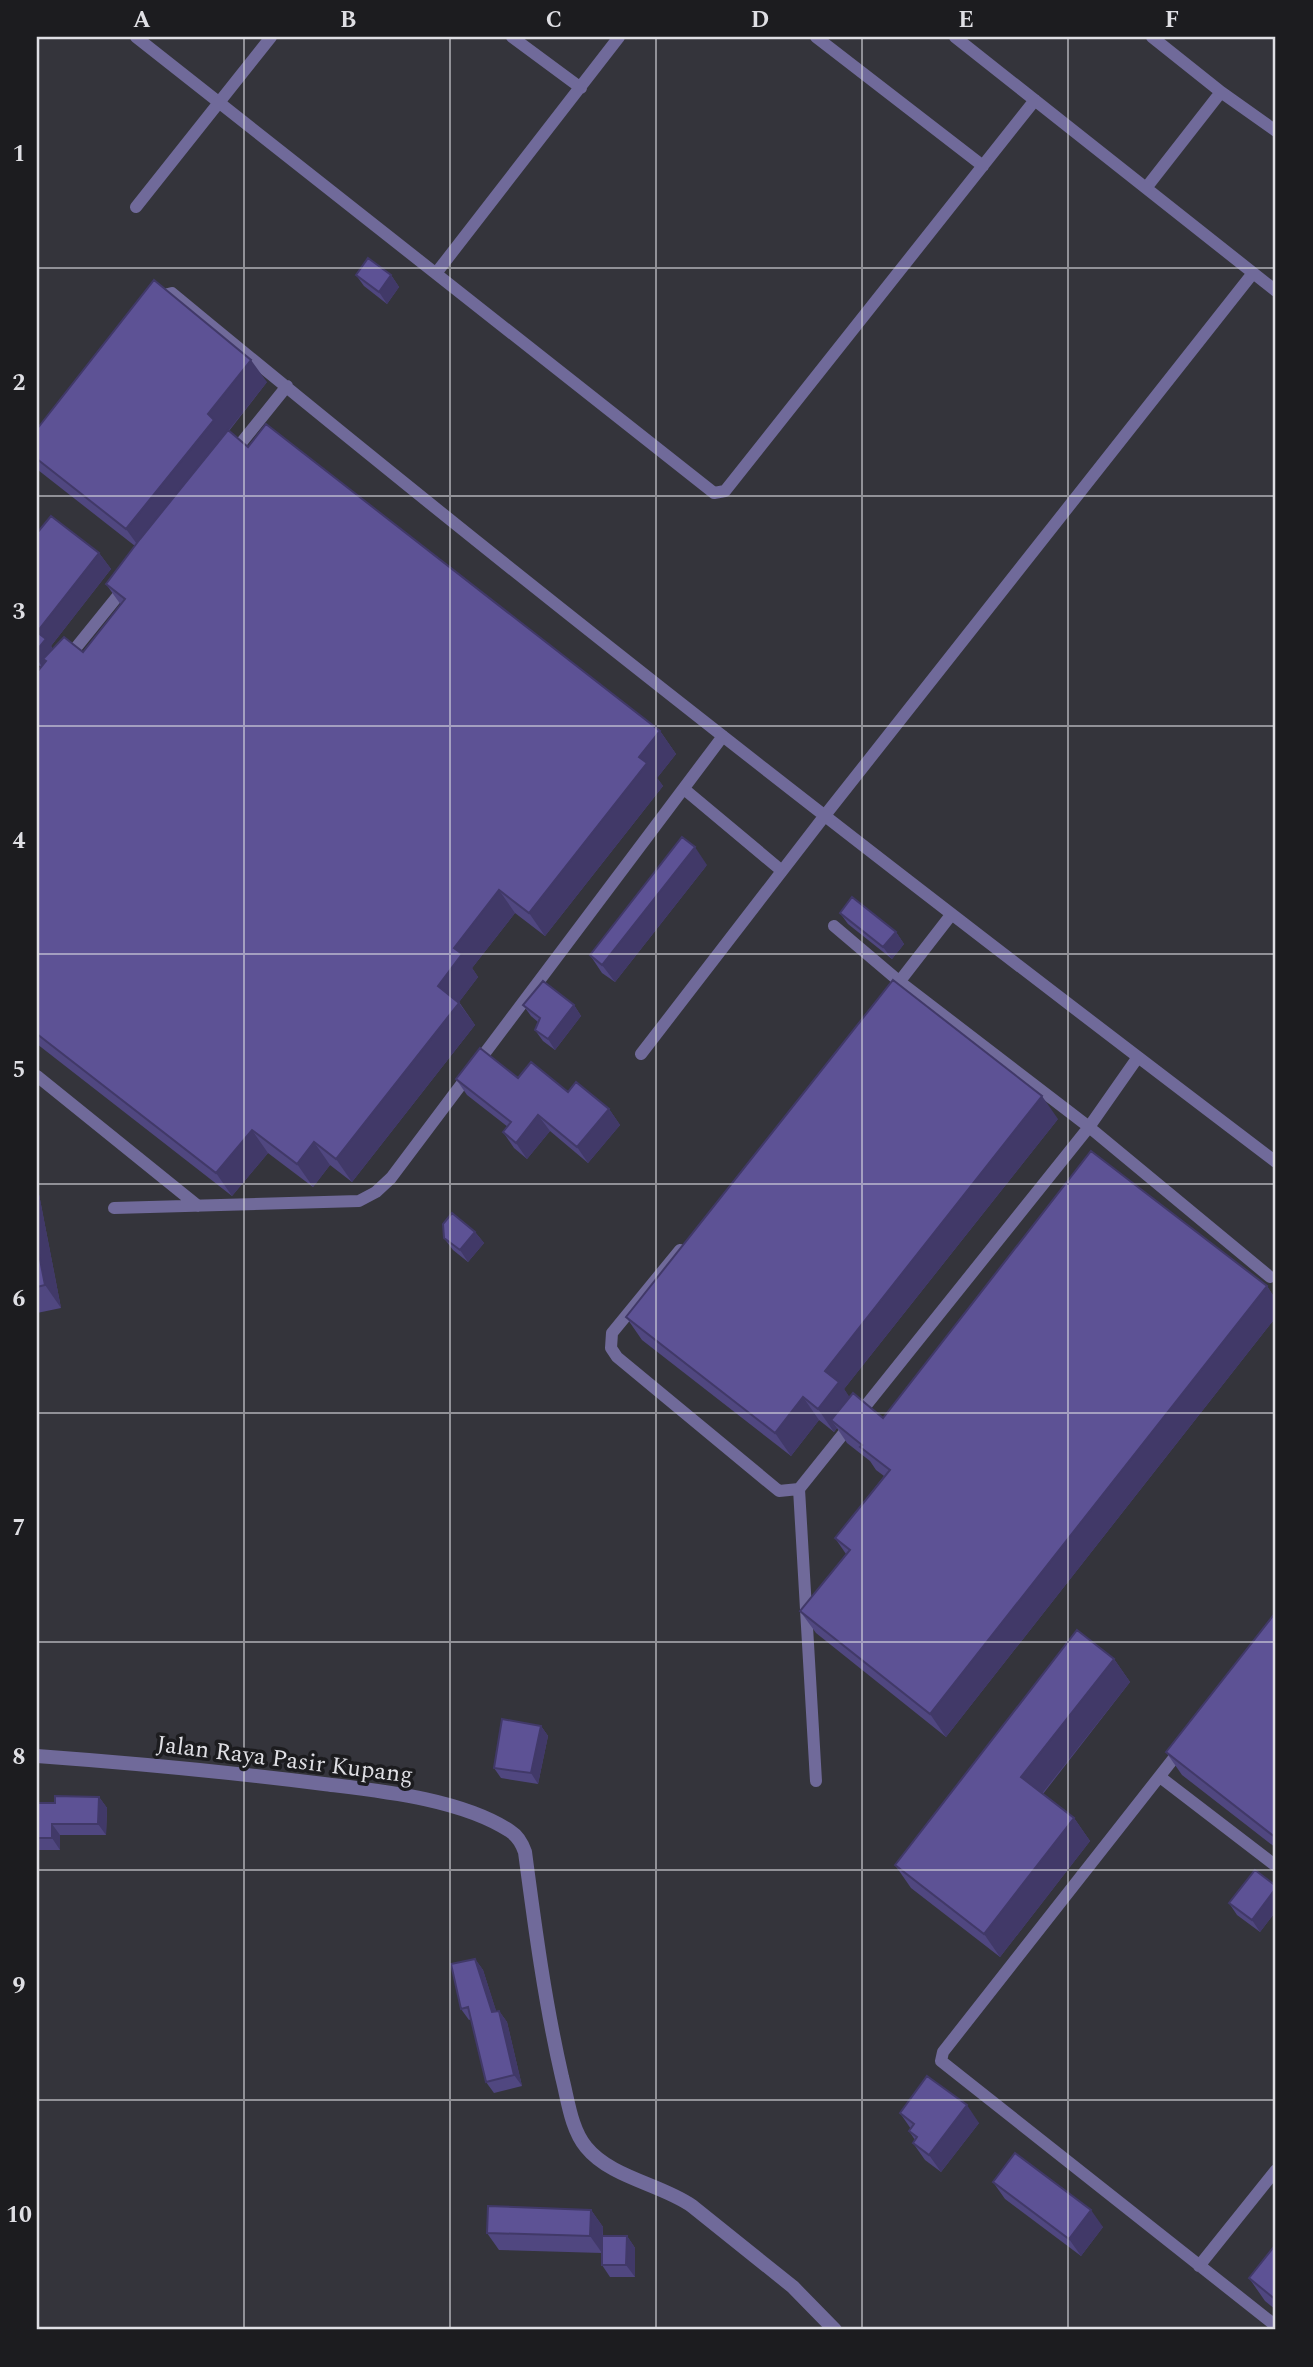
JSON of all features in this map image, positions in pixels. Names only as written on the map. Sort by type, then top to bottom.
[{"type":"street","name":"Jalan Raya Pasir Kupang","points":[[37,1756],[236,1773],[377,1790],[466,1812],[511,1831],[522,1843],[525,1852],[536,1943],[550,2022],[571,2113],[586,2148],[616,2169],[680,2197],[793,2287],[835,2330]]},
{"type":"lane","points":[[136,37],[437,272],[713,494],[720,494],[1035,100]]},
{"type":"lane","points":[[136,207],[271,37]]},
{"type":"lane","points":[[512,37],[580,88]]},
{"type":"lane","points":[[437,272],[619,37]]},
{"type":"lane","points":[[816,37],[983,166]]},
{"type":"lane","points":[[955,37],[1276,291]]},
{"type":"lane","points":[[1152,37],[1276,131]]},
{"type":"lane","points":[[1146,188],[1222,92]]},
{"type":"lane","points":[[641,1054],[826,814],[1254,273]]},
{"type":"lane","points":[[145,310],[160,293],[173,293],[723,736],[826,814],[951,915],[1276,1162]]},
{"type":"lane","points":[[226,461],[287,386]]},
{"type":"lane","points":[[54,674],[132,578]]},
{"type":"lane","points":[[114,1209],[359,1201],[376,1192],[391,1178],[723,736]]},
{"type":"lane","points":[[684,789],[782,871]]},
{"type":"lane","points":[[882,1003],[951,915]]},
{"type":"lane","points":[[834,926],[900,982],[1089,1127],[1270,1277]]},
{"type":"lane","points":[[816,1781],[799,1489],[1089,1127],[1138,1057]]},
{"type":"lane","points":[[37,1076],[198,1206]]},
{"type":"lane","points":[[690,1237],[612,1333],[611,1348],[617,1357],[779,1491],[799,1489]]},
{"type":"lane","points":[[1193,1734],[943,2052],[941,2061],[1276,2326]]},
{"type":"lane","points":[[1160,1777],[1276,1866]]},
{"type":"lane","points":[[1199,2266],[1276,2170]]},
{"type":"building","points":[[368,258],[391,275],[379,292],[356,275]]},
{"type":"building","points":[[154,280],[251,360],[208,414],[214,420],[126,529],[37,459],[37,429]]},
{"type":"building","points":[[266,424],[660,731],[639,757],[647,763],[529,913],[499,890],[454,948],[462,954],[438,986],[459,1003],[336,1159],[314,1142],[297,1164],[252,1130],[216,1173],[37,1034],[37,672],[46,661],[43,659],[64,637],[83,652],[125,599],[106,584],[228,430],[248,447]]},
{"type":"building","points":[[51,516],[99,553],[37,632],[37,533]]},
{"type":"building","points":[[37,632],[46,639],[37,650]]},
{"type":"building","points":[[682,837],[695,847],[602,965],[590,955]]},
{"type":"building","points":[[852,897],[896,932],[883,947],[840,913]]},
{"type":"building","points":[[893,980],[1042,1096],[825,1371],[839,1382],[818,1409],[803,1397],[775,1433],[626,1317]]},
{"type":"building","points":[[543,981],[574,1005],[548,1039],[535,1030],[540,1018],[523,1005]]},
{"type":"building","points":[[480,1048],[518,1078],[531,1062],[568,1092],[576,1082],[609,1109],[577,1147],[538,1115],[516,1143],[503,1132],[511,1122],[456,1079]]},
{"type":"building","points":[[1091,1151],[1267,1286],[930,1714],[800,1611],[850,1550],[835,1538],[890,1470],[831,1420],[853,1393],[883,1418]]},
{"type":"building","points":[[452,1213],[475,1232],[460,1250],[444,1238],[443,1224]]},
{"type":"building","points":[[37,1244],[45,1285],[37,1287]]},
{"type":"building","points":[[1276,1612],[1276,1838],[1166,1752]]},
{"type":"building","points":[[1077,1630],[1114,1659],[1021,1777],[1074,1818],[984,1934],[895,1865]]},
{"type":"building","points":[[502,1719],[541,1726],[531,1773],[494,1768]]},
{"type":"building","points":[[55,1796],[99,1797],[98,1824],[52,1824],[52,1838],[37,1838],[37,1803],[55,1803]]},
{"type":"building","points":[[1255,1870],[1276,1888],[1252,1920],[1229,1903]]},
{"type":"building","points":[[475,1959],[492,2012],[499,2011],[514,2075],[486,2082],[468,2007],[461,2009],[451,1964]]},
{"type":"building","points":[[927,2076],[967,2105],[929,2155],[913,2143],[917,2137],[909,2131],[914,2124],[900,2113]]},
{"type":"building","points":[[1015,2153],[1091,2210],[1069,2239],[993,2182]]},
{"type":"building","points":[[488,2206],[591,2210],[590,2236],[487,2233]]},
{"type":"building","points":[[602,2236],[627,2236],[626,2265],[602,2265]]},
{"type":"building","points":[[1276,2244],[1276,2300],[1249,2278]]}]
